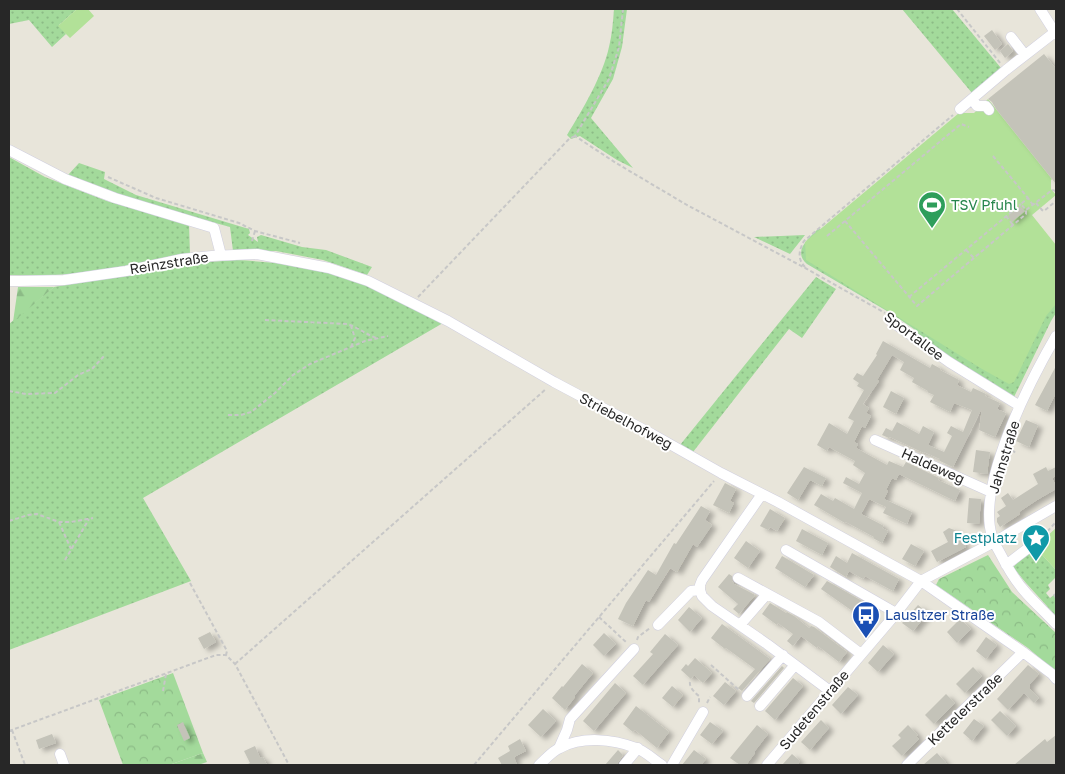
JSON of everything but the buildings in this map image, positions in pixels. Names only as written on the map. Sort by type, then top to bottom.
[{"type":"street","points":[[960,109],[1006,70],[1056,33],[1040,9]]},
{"type":"street","points":[[1011,37],[1025,55]]},
{"type":"street","points":[[972,99],[977,106],[986,106],[990,110]]},
{"type":"street","points":[[9,150],[65,179],[107,195],[214,228],[220,255]]},
{"type":"street","name":"Reinzstraße","points":[[9,281],[64,280],[182,259],[220,255],[257,254],[329,268]]},
{"type":"street","name":"Striebelhofweg","points":[[329,268],[368,281],[413,302],[554,382],[921,581],[1023,652],[1056,678]]},
{"type":"street","name":"Sportallee","points":[[891,321],[949,362],[1020,406]]},
{"type":"street","name":"Jahnstraße","points":[[1056,338],[1042,361],[1004,444],[991,492],[990,508],[990,525],[994,542],[1006,565],[1026,593],[1056,624]]},
{"type":"street","name":"Haldeweg","points":[[875,440],[991,492]]},
{"type":"street","points":[[762,494],[702,580],[700,585],[702,596],[712,606],[783,655],[830,691]]},
{"type":"street","points":[[921,581],[1056,506]]},
{"type":"street","points":[[1006,565],[1031,546]]},
{"type":"street","points":[[786,550],[896,613]]},
{"type":"street","points":[[738,578],[819,622],[861,654]]},
{"type":"street","name":"Sudetenstraße","points":[[767,765],[921,581]]},
{"type":"street","points":[[658,625],[691,591],[700,590]]},
{"type":"street","points":[[740,625],[767,594]]},
{"type":"street","points":[[558,748],[570,719],[634,649]]},
{"type":"street","name":"Kettelerstraße","points":[[907,765],[1023,652]]},
{"type":"street","points":[[747,696],[783,655]]},
{"type":"street","points":[[760,706],[795,665]]},
{"type":"street","points":[[672,765],[703,712]]},
{"type":"street","points":[[567,730],[573,737],[582,741]]},
{"type":"street","points":[[539,765],[558,748],[582,741],[613,741],[638,748],[662,765]]},
{"type":"street","points":[[624,765],[638,748]]},
{"type":"street","points":[[60,754],[64,765]]},
{"type":"path","points":[[413,302],[569,138],[575,136],[609,79],[619,47],[623,9]]},
{"type":"path","points":[[957,9],[1006,70]]},
{"type":"path","points":[[807,269],[801,263],[799,256],[799,249],[804,241],[960,109]]},
{"type":"path","points":[[827,236],[961,124],[969,127]]},
{"type":"path","name":"Sportallee","points":[[575,136],[616,164],[687,205],[887,314],[891,321]]},
{"type":"path","points":[[993,156],[1028,198],[1042,210],[1044,211],[1056,201]]},
{"type":"path","points":[[108,176],[156,198],[239,223],[255,231],[300,243]]},
{"type":"path","points":[[845,221],[917,306],[1014,225],[1026,214],[1026,210],[1052,190],[1056,191]]},
{"type":"path","points":[[909,297],[1028,198]]},
{"type":"path","points":[[1021,204],[1026,210]]},
{"type":"path","points":[[1006,216],[1014,225]]},
{"type":"path","points":[[252,241],[255,231]]},
{"type":"path","points":[[966,250],[974,258]]},
{"type":"path","points":[[265,320],[351,325],[367,335],[377,338]]},
{"type":"path","points":[[351,325],[355,338],[351,347]]},
{"type":"path","points":[[228,415],[241,415],[250,412],[275,393],[293,375],[310,364],[366,341],[388,336]]},
{"type":"path","points":[[9,391],[26,394],[54,393],[78,375],[92,369],[105,354]]},
{"type":"path","points":[[235,664],[554,382]]},
{"type":"path","points":[[474,765],[721,473]]},
{"type":"path","points":[[9,521],[37,514],[58,522],[93,518]]},
{"type":"path","points":[[64,560],[89,519]]},
{"type":"path","points":[[58,522],[71,549]]},
{"type":"path","points":[[1043,536],[1056,522]]},
{"type":"path","points":[[190,583],[227,651],[226,655]]},
{"type":"path","points":[[1054,594],[1056,598]]},
{"type":"path","points":[[599,617],[634,649],[638,637],[653,626],[658,625]]},
{"type":"path","points":[[25,765],[10,731],[216,655],[226,655],[235,664],[289,765]]},
{"type":"path","points":[[711,665],[747,696]]},
{"type":"path","points":[[163,691],[166,674]]},
{"type":"path","points":[[690,682],[694,692],[699,696],[698,701],[703,712]]},
{"type":"green space","points":[[9,9],[77,9],[59,25],[66,34],[52,47],[29,20],[9,24]]},
{"type":"green space","points":[[77,9],[88,9],[94,16],[70,38],[58,26]]},
{"type":"green space","points":[[614,9],[627,9],[622,47],[613,79],[591,118],[633,168],[580,136],[571,139],[567,135],[602,69],[610,42]]},
{"type":"green space","points":[[902,9],[952,9],[1001,68],[972,93]]},
{"type":"green space","name":"TSV Pfuhl","points":[[988,99],[1052,179],[1051,189],[1056,195],[1032,215],[1056,245],[1056,304],[1046,316],[1014,382],[1009,384],[806,260],[805,242],[959,113],[974,113]]},
{"type":"green space","points":[[9,157],[45,177],[107,201],[189,224],[190,254],[116,268],[71,274],[9,275]]},
{"type":"green space","points":[[79,163],[105,172],[104,179],[136,195],[249,229],[250,233],[248,235],[258,242],[257,237],[261,235],[302,247],[326,250],[372,267],[367,275],[323,260],[276,251],[233,251],[230,227],[117,196],[68,175]]},
{"type":"green space","points":[[819,228],[827,237],[1056,292],[1056,313],[1014,397],[920,339],[914,329],[892,314],[807,264],[801,254],[802,250],[807,240]]},
{"type":"green space","points":[[805,235],[790,254],[754,237]]},
{"type":"green space","points":[[237,260],[294,265],[343,276],[373,288],[443,323],[143,498],[191,581],[9,650],[9,324],[54,287],[193,263]]},
{"type":"green space","points":[[816,277],[836,289],[802,338],[789,329],[693,452],[680,445]]},
{"type":"green space","points":[[18,287],[54,287],[13,322]]},
{"type":"green space","points":[[1056,528],[1056,570],[1035,547]]},
{"type":"green space","points":[[1035,547],[1056,570],[1056,577],[1048,585],[1050,589],[1046,593],[1050,598],[1056,595],[1056,616],[1013,567]]},
{"type":"green space","points":[[988,555],[1012,592],[1056,633],[1056,672],[1028,648],[936,585],[939,579]]},
{"type":"green space","points":[[173,673],[203,753],[169,765],[123,765],[99,700]]},
{"type":"green space","points":[[203,753],[207,762],[198,765],[169,765]]},
{"type":"place","name":"TSV Pfuhl","points":[[932,229]]},
{"type":"place","name":"Festplatz","points":[[1036,562]]},
{"type":"place","name":"Lausitzer Straße","points":[[866,639]]}]
